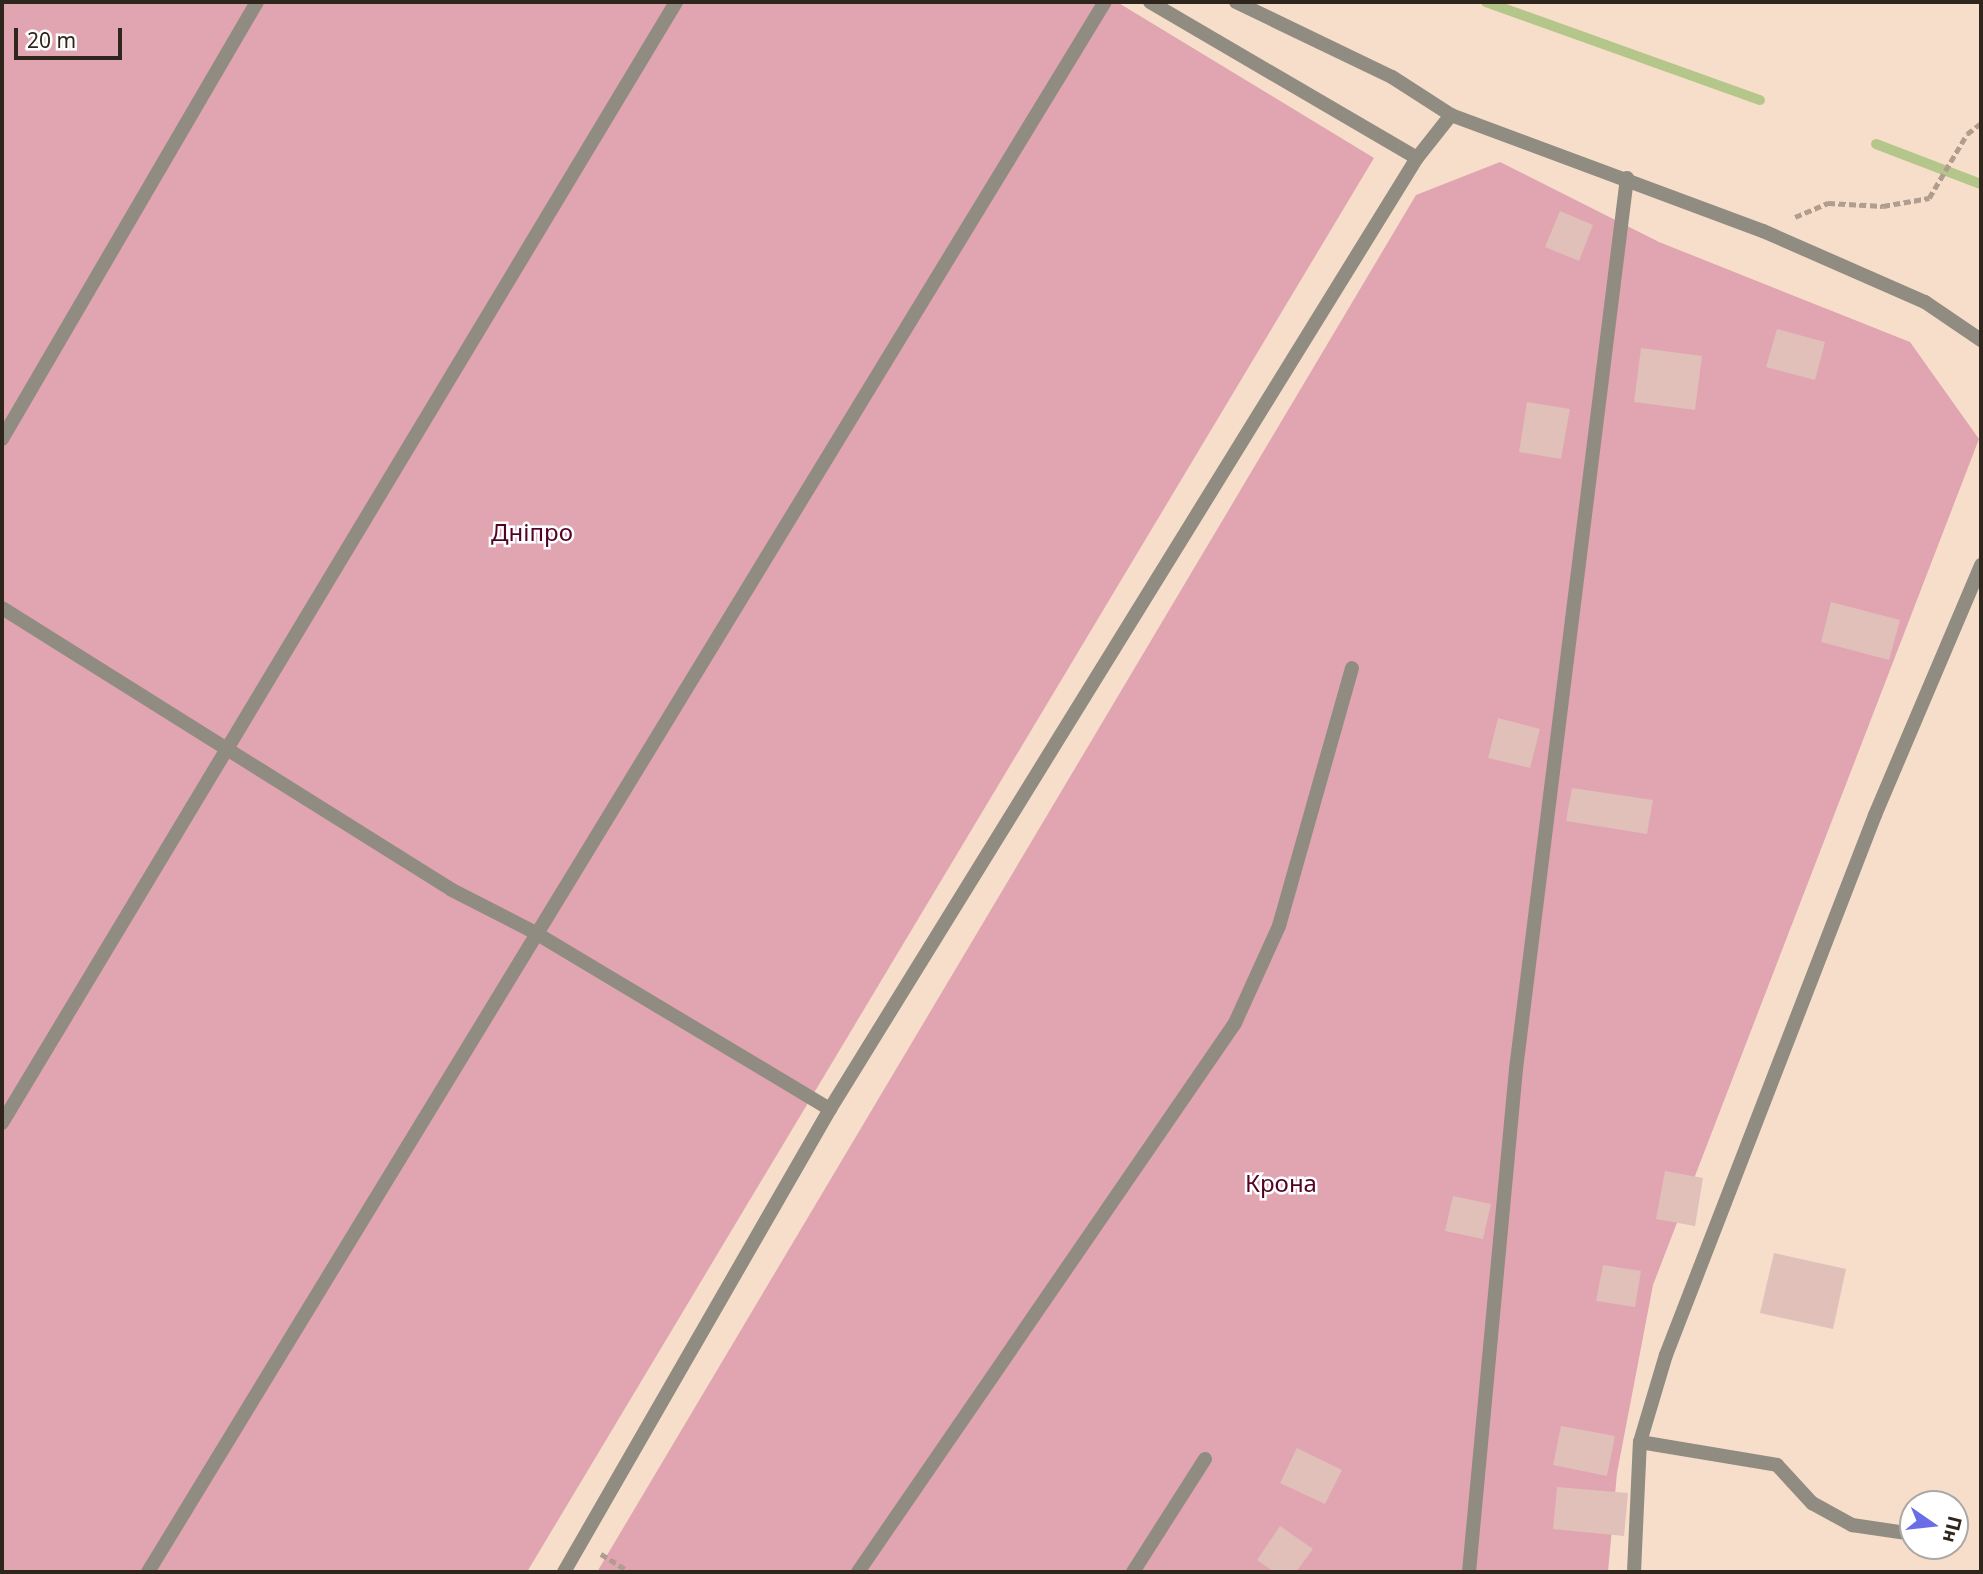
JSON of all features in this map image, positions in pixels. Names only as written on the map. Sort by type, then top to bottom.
[{"type":"street","points":[[2,439],[257,2]]},
{"type":"street","points":[[2,1123],[676,2]]},
{"type":"street","points":[[148,1572],[534,932],[1105,2]]},
{"type":"street","points":[[1150,2],[1417,158]]},
{"type":"street","points":[[1236,2],[1392,77],[1451,115],[1627,178],[1763,231],[1925,302],[1981,340]]},
{"type":"street","points":[[564,1572],[830,1109],[1417,158],[1451,115]]},
{"type":"street","points":[[1469,1572],[1516,1069],[1627,178]]},
{"type":"street","points":[[1634,1572],[1640,1442],[1738,1162],[1981,565]]},
{"type":"street","points":[[2,608],[452,890],[534,932],[830,1109]]},
{"type":"street","points":[[858,1572],[1236,1023],[1279,926],[1352,668]]},
{"type":"street","points":[[1640,1442],[1777,1465],[1812,1503],[1852,1525],[1899,1532]]},
{"type":"street","points":[[1133,1572],[1205,1459]]},
{"type":"path","points":[[1763,231],[1828,202],[1883,206],[1929,198],[1954,155],[1981,123]]},
{"type":"path","points":[[583,1543],[630,1572]]},
{"type":"green space","name":"Дніпро","points":[[2,2],[1117,2],[1374,158],[527,1572],[2,1572]]},
{"type":"green space","name":"Крона","points":[[1500,162],[1659,242],[1910,342],[1979,439],[1653,1285],[1617,1473],[1608,1572],[597,1572],[1416,195]]},
{"type":"building","points":[[1560,211],[1593,225],[1579,261],[1545,247]]},
{"type":"building","points":[[1777,329],[1825,342],[1815,380],[1766,367]]},
{"type":"building","points":[[1641,348],[1702,356],[1695,410],[1634,402]]},
{"type":"building","points":[[1527,402],[1570,409],[1561,459],[1519,452]]},
{"type":"building","points":[[1831,602],[1900,620],[1889,660],[1821,642]]},
{"type":"building","points":[[1498,718],[1540,729],[1530,768],[1488,758]]},
{"type":"building","points":[[1572,788],[1653,800],[1647,834],[1566,821]]},
{"type":"building","points":[[1665,1171],[1703,1178],[1695,1226],[1656,1219]]},
{"type":"building","points":[[1453,1196],[1491,1204],[1483,1239],[1445,1231]]},
{"type":"building","points":[[1774,1253],[1846,1269],[1833,1329],[1760,1313]]},
{"type":"building","points":[[1603,1265],[1641,1271],[1635,1307],[1596,1301]]},
{"type":"building","points":[[1561,1426],[1615,1436],[1607,1476],[1553,1465]]},
{"type":"building","points":[[1297,1448],[1342,1470],[1325,1504],[1280,1483]]},
{"type":"building","points":[[1557,1487],[1628,1493],[1624,1536],[1553,1529]]},
{"type":"building","points":[[1280,1526],[1313,1549],[1296,1572],[1274,1572],[1257,1560]]},
{"type":"waterway","points":[[1486,2],[1760,100]]},
{"type":"waterway","points":[[1876,144],[1981,184]]}]
